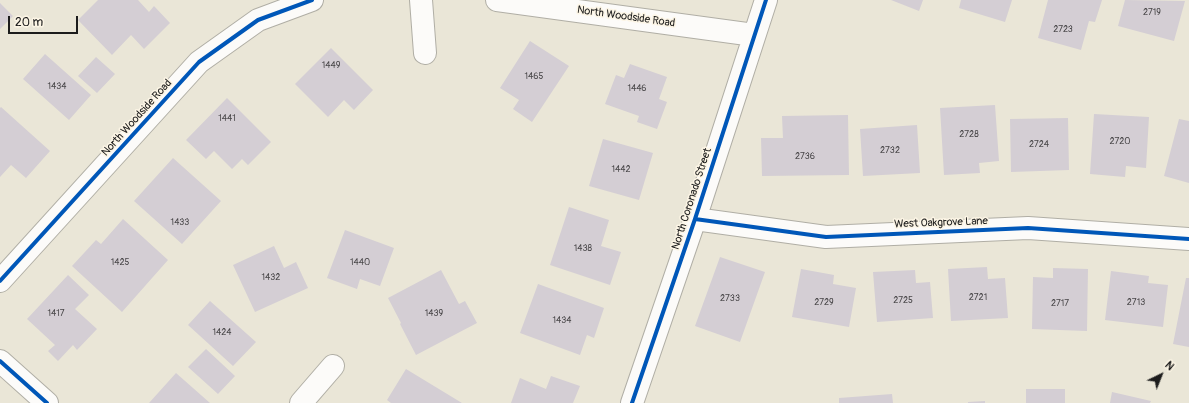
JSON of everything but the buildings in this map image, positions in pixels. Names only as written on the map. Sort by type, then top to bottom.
[{"type":"street","name":"North Woodside Road","points":[[0,281],[199,62],[258,20],[312,0]]},
{"type":"street","points":[[422,0],[424,53]]},
{"type":"street","name":"North Woodside Road","points":[[497,0],[754,35]]},
{"type":"street","name":"North Coronado Street","points":[[632,403],[695,219],[766,0]]},
{"type":"street","name":"West Oakgrove Lane","points":[[695,219],[826,237],[1028,228],[1189,239]]},
{"type":"street","points":[[0,361],[47,403]]},
{"type":"street","points":[[301,403],[333,366]]},
{"type":"cycle path","points":[[0,281],[199,62],[258,20],[312,0]]},
{"type":"cycle path","points":[[632,403],[695,219],[766,0]]},
{"type":"cycle path","points":[[695,219],[826,237],[1028,228],[1189,239]]},
{"type":"cycle path","points":[[0,361],[47,403]]}]
